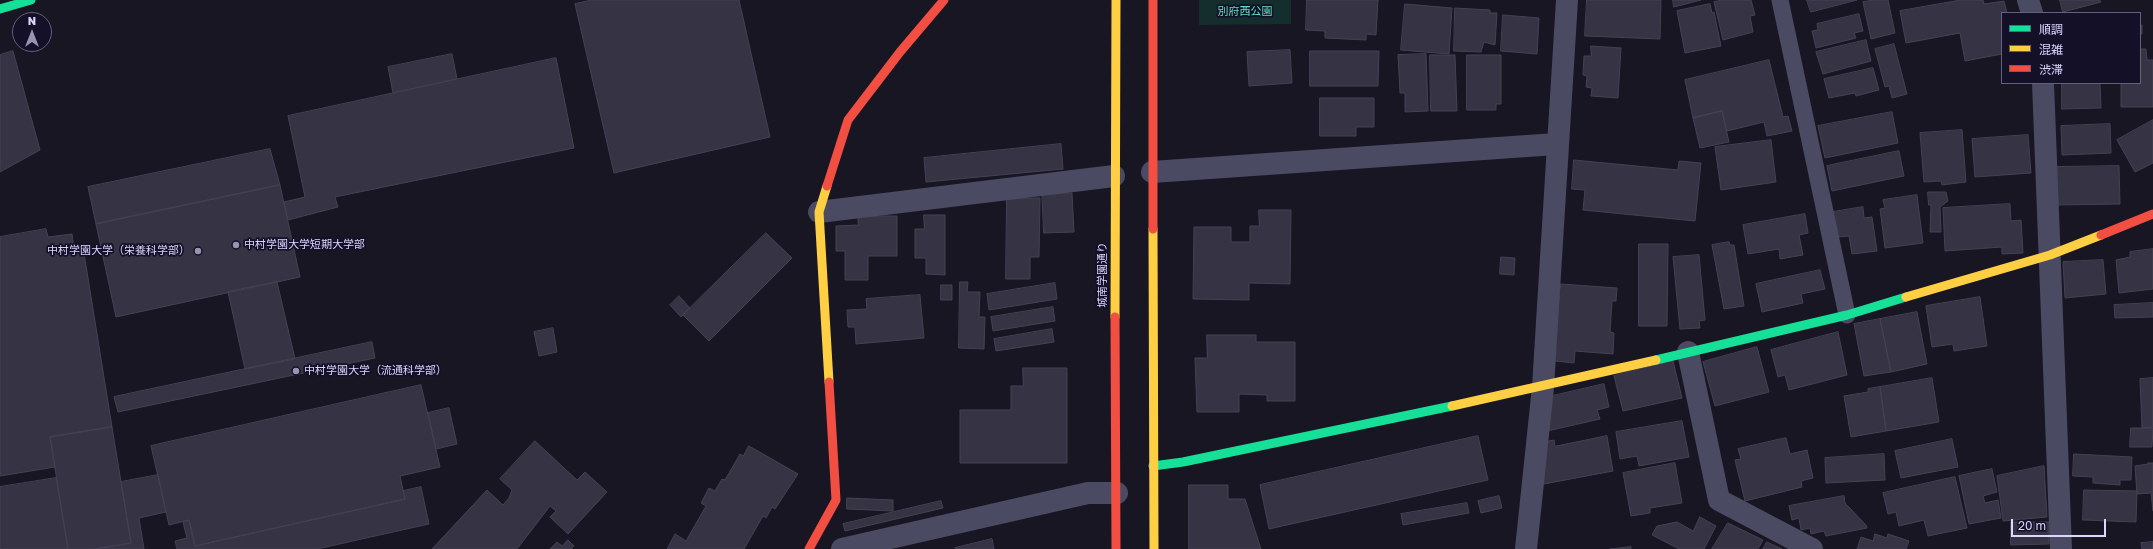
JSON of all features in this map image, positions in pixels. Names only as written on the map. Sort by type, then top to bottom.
[{"type":"main road","points":[[0,9],[31,0]]},
{"type":"main road","points":[[809,549],[836,500],[819,212],[848,120],[900,52],[944,0]]},
{"type":"main road","name":"城南学園通り","points":[[1116,0],[1114,176],[1117,493],[1116,549]]},
{"type":"main road","points":[[1153,0],[1152,172],[1154,549]]},
{"type":"main road","points":[[1153,466],[1183,462],[1543,387],[1847,315],[2050,255],[2153,214]]},
{"type":"street","points":[[1526,549],[1543,387],[1556,144],[1567,0]]},
{"type":"street","points":[[2028,0],[2032,12]]},
{"type":"street","points":[[2043,84],[2061,549]]},
{"type":"street","points":[[1152,172],[1556,144]]},
{"type":"street","points":[[819,212],[1114,176]]},
{"type":"street","points":[[1688,352],[1719,500],[1812,549]]},
{"type":"street","points":[[842,549],[1088,493],[1117,493]]},
{"type":"lane","points":[[1780,0],[1847,315]]},
{"type":"green space","name":"別府西公園","points":[[1199,0],[1291,0],[1291,24],[1199,25]]},
{"type":"building","points":[[592,0],[739,0],[770,137],[614,173],[575,4]]},
{"type":"building","points":[[1307,0],[1378,0],[1376,35],[1366,34],[1366,40],[1325,38],[1325,31],[1306,30]]},
{"type":"building","points":[[1587,0],[1661,0],[1660,39],[1585,36]]},
{"type":"building","points":[[1673,0],[1701,0],[1674,7]]},
{"type":"building","points":[[1723,0],[1751,0],[1755,15],[1750,16],[1753,32],[1723,40],[1714,2]]},
{"type":"building","points":[[1807,0],[1857,0],[1811,12]]},
{"type":"building","points":[[1888,0],[1895,33],[1871,39],[1863,2]]},
{"type":"building","points":[[1961,0],[1983,0],[1984,4],[2004,1],[2007,12],[2001,12],[2001,54],[1965,61],[1960,33],[1906,43],[1900,11]]},
{"type":"building","points":[[2060,0],[2100,0],[2101,2],[2063,12]]},
{"type":"building","points":[[1405,4],[1452,8],[1449,54],[1401,50]]},
{"type":"building","points":[[1710,4],[1712,13],[1714,12],[1721,46],[1685,53],[1677,11]]},
{"type":"building","points":[[1455,8],[1490,10],[1490,13],[1497,13],[1495,45],[1484,42],[1481,52],[1454,51]]},
{"type":"building","points":[[1859,14],[1863,31],[1854,33],[1856,38],[1816,48],[1812,31],[1818,30],[1817,24]]},
{"type":"building","points":[[1503,15],[1539,18],[1537,54],[1501,51]]},
{"type":"building","points":[[1866,40],[1871,61],[1823,74],[1816,52]]},
{"type":"building","points":[[1894,44],[1907,94],[1892,98],[1889,86],[1885,87],[1875,49]]},
{"type":"building","points":[[1591,46],[1621,48],[1618,98],[1591,96],[1592,88],[1586,87],[1587,76],[1583,75],[1584,56],[1591,56]]},
{"type":"building","points":[[2141,49],[2146,49],[2147,60],[2153,60],[2153,107],[2121,107],[2121,84],[2141,84]]},
{"type":"building","points":[[1290,50],[1292,83],[1249,86],[1247,52]]},
{"type":"building","points":[[1310,51],[1379,51],[1378,86],[1310,86]]},
{"type":"building","points":[[13,52],[40,150],[0,172],[0,55]]},
{"type":"building","points":[[452,54],[457,79],[393,93],[388,67]]},
{"type":"building","points":[[1426,54],[1428,111],[1405,112],[1405,93],[1400,93],[1398,55]]},
{"type":"building","points":[[1430,55],[1455,55],[1457,111],[1431,111]]},
{"type":"building","points":[[1467,55],[1501,55],[1501,104],[1496,104],[1496,110],[1467,110]]},
{"type":"building","points":[[556,58],[574,148],[335,197],[338,207],[288,220],[284,202],[305,197],[288,116]]},
{"type":"building","points":[[1769,60],[1783,117],[1788,116],[1792,131],[1767,136],[1764,122],[1727,131],[1722,111],[1693,118],[1685,80]]},
{"type":"building","points":[[1873,68],[1879,90],[1856,96],[1855,93],[1829,98],[1824,79]]},
{"type":"building","points":[[2062,84],[2100,84],[2101,108],[2062,109]]},
{"type":"building","points":[[1320,98],[1374,98],[1374,127],[1356,127],[1356,136],[1320,136]]},
{"type":"building","points":[[1722,111],[1729,142],[1700,148],[1693,118]]},
{"type":"building","points":[[1892,112],[1898,143],[1825,158],[1818,126]]},
{"type":"building","points":[[2153,120],[2153,163],[2135,172],[2117,140]]},
{"type":"building","points":[[2110,124],[2111,153],[2062,155],[2061,126]]},
{"type":"building","points":[[1962,130],[1966,182],[1942,185],[1941,181],[1924,182],[1920,133]]},
{"type":"building","points":[[2028,135],[2031,173],[1975,177],[1972,139]]},
{"type":"building","points":[[1771,140],[1776,182],[1721,190],[1715,147]]},
{"type":"building","points":[[1061,144],[1063,169],[926,182],[924,158]]},
{"type":"building","points":[[270,149],[280,185],[96,224],[88,187]]},
{"type":"building","points":[[1899,151],[1904,176],[1832,191],[1827,166]]},
{"type":"building","points":[[1574,160],[1678,170],[1679,161],[1701,163],[1695,221],[1583,210],[1585,190],[1572,189]]},
{"type":"building","points":[[2119,166],[2120,204],[2057,205],[2056,167]]},
{"type":"building","name":"中村学園大学（栄養科学部）","points":[[280,185],[300,277],[116,317],[96,224]]},
{"type":"building","points":[[1042,188],[1057,193],[1072,193],[1074,232],[1044,233]]},
{"type":"building","points":[[1928,192],[1946,192],[1948,201],[1940,207],[1941,232],[1930,232],[1931,205],[1929,205]]},
{"type":"building","points":[[1917,195],[1923,243],[1885,248],[1880,209],[1885,208],[1883,200]]},
{"type":"building","points":[[1007,198],[1040,198],[1039,257],[1030,257],[1030,279],[1006,279]]},
{"type":"building","points":[[2010,204],[2011,221],[2021,220],[2023,253],[2002,254],[2002,247],[1945,251],[1943,208]]},
{"type":"building","points":[[1863,207],[1864,218],[1872,217],[1877,251],[1852,254],[1849,236],[1837,237],[1833,212]]},
{"type":"building","points":[[1259,210],[1291,210],[1290,284],[1249,283],[1249,300],[1193,299],[1194,227],[1231,227],[1231,242],[1250,242],[1250,226],[1259,226]]},
{"type":"building","points":[[1805,214],[1808,233],[1799,235],[1803,255],[1780,259],[1779,249],[1748,254],[1743,225]]},
{"type":"building","points":[[924,215],[945,215],[945,275],[926,274],[926,258],[915,258],[915,229],[924,229]]},
{"type":"building","points":[[858,216],[897,216],[897,256],[868,256],[868,280],[845,280],[845,251],[836,251],[836,226],[858,225]]},
{"type":"building","points":[[46,229],[48,237],[72,234],[74,249],[83,247],[112,427],[50,437],[55,467],[0,476],[0,237]]},
{"type":"building","points":[[766,233],[792,258],[709,341],[683,315]]},
{"type":"building","points":[[1729,242],[1730,245],[1734,245],[1744,306],[1724,309],[1712,245]]},
{"type":"building","points":[[1639,244],[1668,244],[1667,326],[1639,326]]},
{"type":"building","points":[[2153,249],[2153,289],[2119,293],[2116,260],[2130,257],[2130,252]]},
{"type":"building","points":[[1699,255],[1705,320],[1699,321],[1700,328],[1680,329],[1673,257]]},
{"type":"building","points":[[1501,257],[1515,258],[1514,275],[1500,274]]},
{"type":"building","points":[[2103,260],[2106,294],[2065,298],[2063,262]]},
{"type":"building","points":[[1820,270],[1825,289],[1801,294],[1803,303],[1762,312],[1756,284]]},
{"type":"building","points":[[277,282],[295,359],[245,369],[228,292]]},
{"type":"building","points":[[960,282],[968,282],[967,292],[980,292],[979,317],[985,317],[984,349],[959,348]]},
{"type":"building","points":[[1055,283],[1057,299],[989,310],[987,294]]},
{"type":"building","points":[[1561,284],[1617,288],[1616,301],[1612,301],[1610,332],[1614,333],[1613,354],[1575,351],[1574,363],[1555,361]]},
{"type":"building","points":[[941,285],[952,285],[952,300],[941,300]]},
{"type":"building","points":[[920,295],[924,338],[856,344],[855,327],[848,327],[847,310],[867,309],[866,299]]},
{"type":"building","points":[[679,296],[690,308],[681,317],[670,305]]},
{"type":"building","points":[[1980,297],[1987,346],[1954,351],[1953,344],[1932,347],[1926,306]]},
{"type":"building","points":[[2153,303],[2153,317],[2115,318],[2114,305]]},
{"type":"building","points":[[1053,307],[1055,321],[993,331],[991,317]]},
{"type":"building","points":[[1917,312],[1927,364],[1891,372],[1880,319]]},
{"type":"building","points":[[1880,319],[1891,372],[1864,376],[1854,324]]},
{"type":"building","points":[[553,328],[557,352],[539,356],[534,332]]},
{"type":"building","points":[[1052,329],[1054,342],[996,351],[994,339]]},
{"type":"building","points":[[1838,332],[1847,375],[1789,390],[1785,375],[1778,377],[1771,350]]},
{"type":"building","points":[[1207,335],[1256,335],[1256,342],[1295,342],[1295,401],[1267,401],[1267,395],[1239,394],[1239,412],[1197,412],[1195,358],[1207,358]]},
{"type":"building","points":[[372,342],[375,358],[118,412],[114,397]]},
{"type":"building","points":[[1757,347],[1769,392],[1715,406],[1703,362]]},
{"type":"building","points":[[1673,361],[1682,398],[1623,411],[1614,376]]},
{"type":"building","points":[[1023,368],[1067,368],[1067,463],[960,463],[960,410],[1011,410],[1011,386],[1023,386]]},
{"type":"building","points":[[1932,378],[1939,422],[1886,431],[1880,387]]},
{"type":"building","points":[[2153,378],[2153,427],[2142,428],[2140,379]]},
{"type":"building","points":[[1604,384],[1609,407],[1597,410],[1600,419],[1543,432],[1544,398]]},
{"type":"building","points":[[421,385],[440,467],[400,476],[405,499],[195,546],[189,520],[169,525],[151,446]]},
{"type":"building","points":[[1880,387],[1886,431],[1851,437],[1844,396],[1868,392],[1868,389]]},
{"type":"building","points":[[449,408],[457,444],[436,449],[428,413]]},
{"type":"building","points":[[1682,421],[1689,457],[1639,466],[1637,456],[1620,459],[1616,432]]},
{"type":"building","points":[[112,427],[131,543],[95,549],[68,549],[50,437]]},
{"type":"building","points":[[2131,428],[2153,428],[2152,447],[2130,447]]},
{"type":"building","points":[[1478,436],[1488,480],[1269,529],[1260,485]]},
{"type":"building","points":[[1607,436],[1613,471],[1544,484],[1541,466],[1544,442],[1554,440],[1555,446]]},
{"type":"building","points":[[1786,438],[1790,454],[1807,450],[1813,478],[1801,481],[1802,487],[1745,501],[1735,460],[1741,459],[1738,449]]},
{"type":"building","points":[[1952,439],[1958,467],[1901,478],[1895,451]]},
{"type":"building","points":[[535,441],[577,480],[585,472],[607,492],[568,534],[550,517],[556,511],[550,506],[517,549],[432,549],[487,490],[503,505],[509,498],[512,490],[500,479]]},
{"type":"building","points":[[749,446],[798,474],[775,509],[772,507],[766,518],[763,516],[744,549],[667,549],[675,534],[686,541],[706,506],[701,503],[709,488],[715,491],[722,479],[725,480],[740,454],[743,456]]},
{"type":"building","points":[[1884,454],[1885,480],[1826,483],[1825,458]]},
{"type":"building","points":[[2074,454],[2132,457],[2131,480],[2120,480],[2120,485],[2093,483],[2093,477],[2073,476]]},
{"type":"building","points":[[1675,463],[1682,503],[1650,508],[1650,513],[1631,516],[1623,473]]},
{"type":"building","points":[[2153,463],[2153,511],[2151,493],[2137,494],[2135,466]]},
{"type":"building","points":[[2044,466],[2047,517],[2003,521],[1997,476]]},
{"type":"building","points":[[1992,469],[1997,492],[1983,496],[1985,503],[1998,500],[2001,518],[1969,524],[1959,476]]},
{"type":"building","points":[[158,475],[166,512],[139,518],[144,549],[95,549],[131,543],[121,482]]},
{"type":"building","points":[[1955,477],[1967,528],[1928,536],[1924,520],[1899,526],[1896,512],[1888,514],[1883,493]]},
{"type":"building","points":[[56,478],[68,549],[0,549],[0,487]]},
{"type":"building","points":[[1189,485],[1228,485],[1228,499],[1245,499],[1261,549],[1189,549]]},
{"type":"building","points":[[421,487],[429,524],[317,549],[177,549],[175,541],[187,538],[183,522],[189,520],[195,546],[405,499],[403,491]]},
{"type":"building","points":[[2084,490],[2137,491],[2136,522],[2083,520]]},
{"type":"building","points":[[1499,496],[1502,508],[1481,513],[1478,501]]},
{"type":"building","points":[[1844,496],[1845,503],[1866,525],[1867,528],[1826,536],[1824,531],[1811,534],[1810,528],[1801,530],[1799,518],[1792,520],[1789,506]]},
{"type":"building","points":[[847,498],[893,500],[893,511],[847,509]]},
{"type":"building","points":[[941,501],[943,508],[845,531],[843,524]]},
{"type":"building","points":[[1467,503],[1469,513],[1403,525],[1401,514]]},
{"type":"building","points":[[1700,517],[1716,526],[1704,549],[1679,549],[1652,535],[1657,526],[1677,522],[1693,531]]},
{"type":"building","points":[[2011,522],[2049,522],[2049,544],[2011,545]]},
{"type":"building","points":[[1728,523],[1763,540],[1758,549],[1712,549]]},
{"type":"building","points":[[1875,534],[1887,538],[1888,534],[1909,541],[1906,549],[1857,549],[1861,537],[1873,541]]},
{"type":"building","points":[[992,539],[994,549],[955,548]]},
{"type":"building","points":[[568,540],[574,546],[571,549],[550,549],[557,542],[562,546]]},
{"type":"building","points":[[1767,542],[1782,549],[1763,549]]},
{"type":"building","points":[[2153,542],[2153,549],[2142,549],[2141,543]]},
{"type":"building","points":[[1631,547],[1631,549],[1610,549]]},
{"type":"traffic: fast","points":[[0,9],[31,0]]},
{"type":"traffic: fast","points":[[1656,360],[1847,315],[1906,297]]},
{"type":"traffic: fast","points":[[1153,466],[1183,462],[1452,406]]},
{"type":"traffic: slow","points":[[1115,317],[1116,0]]},
{"type":"traffic: slow","points":[[827,186],[819,212],[829,382]]},
{"type":"traffic: slow","points":[[1153,229],[1154,549]]},
{"type":"traffic: slow","points":[[1906,297],[2050,255],[2101,235]]},
{"type":"traffic: slow","points":[[1452,406],[1656,360]]},
{"type":"traffic: jam","points":[[827,186],[848,120],[900,52],[944,0]]},
{"type":"traffic: jam","points":[[1153,0],[1153,229]]},
{"type":"traffic: jam","points":[[2101,235],[2153,214]]},
{"type":"traffic: jam","points":[[1115,317],[1116,549]]},
{"type":"traffic: jam","points":[[809,549],[836,500],[829,382]]},
{"type":"place","name":"中村学園大学短期大学部","points":[[236,245]]},
{"type":"place","name":"中村学園大学（栄養科学部）","points":[[198,251]]},
{"type":"place","name":"中村学園大学（流通科学部）","points":[[296,371]]}]
